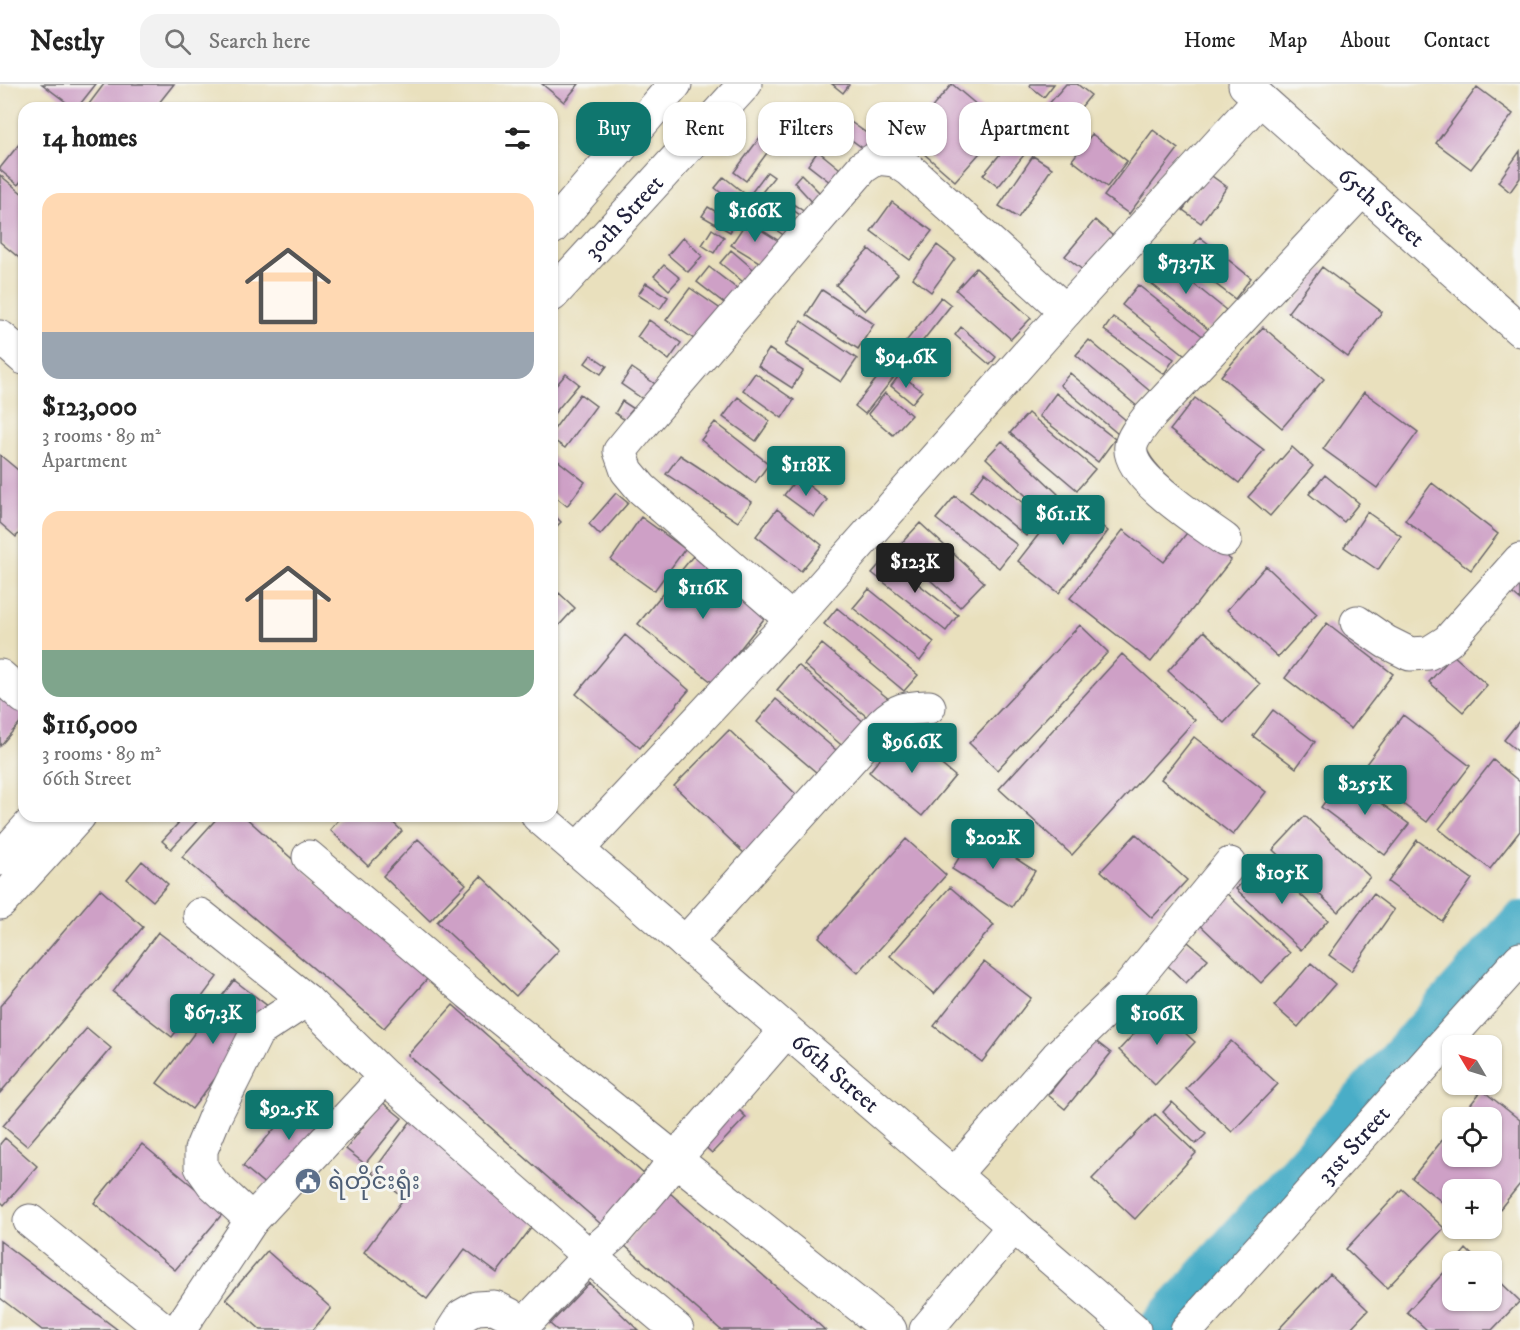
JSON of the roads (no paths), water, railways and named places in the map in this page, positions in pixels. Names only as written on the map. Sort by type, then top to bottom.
[{"type":"street","name":"30th Street","points":[[558,221],[675,84]]},
{"type":"street","name":"30th Street","points":[[558,288],[745,84]]},
{"type":"street","points":[[577,850],[792,620],[1066,311],[1252,92]]},
{"type":"street","name":"65th Street","points":[[1252,92],[1520,330]]},
{"type":"street","points":[[792,620],[642,489],[627,471],[620,451],[863,166],[878,158],[895,160],[910,170],[1066,311]]},
{"type":"street","points":[[610,160],[646,193]]},
{"type":"street","points":[[1225,540],[1160,492],[1136,467],[1131,447],[1148,418],[1362,190]]},
{"type":"street","points":[[0,337],[18,353]]},
{"type":"street","points":[[1357,621],[1386,642],[1410,654],[1428,653],[1448,641],[1520,560]]},
{"type":"street","points":[[0,676],[18,692]]},
{"type":"street","points":[[685,943],[882,724],[894,714],[908,708],[929,707]]},
{"type":"street","points":[[0,858],[33,822]]},
{"type":"street","points":[[0,903],[74,822]]},
{"type":"street","name":"66th Street","points":[[545,822],[1134,1330]]},
{"type":"street","points":[[309,857],[469,993],[890,1330]]},
{"type":"street","points":[[954,1175],[1057,1057],[1126,991],[1230,864]]},
{"type":"street","points":[[200,915],[306,1000],[385,1077],[677,1330]]},
{"type":"street","name":"31st Street","points":[[1187,1330],[1520,959]]},
{"type":"street","points":[[252,1220],[213,1184],[201,1167],[201,1150],[257,1032],[306,1000]]},
{"type":"street","points":[[453,1330],[462,1316],[476,1308],[494,1307],[510,1315],[520,1329],[612,1235],[786,1030]]},
{"type":"street","points":[[179,1330],[252,1220],[385,1077]]},
{"type":"street","points":[[30,1221],[164,1330]]},
{"type":"street","points":[[926,1330],[1014,1226]]},
{"type":"waterway","points":[[1156,1330],[1520,921]]},
{"type":"place","name":"ရဲတိုင်းရုံး","points":[[308,1181]]}]
